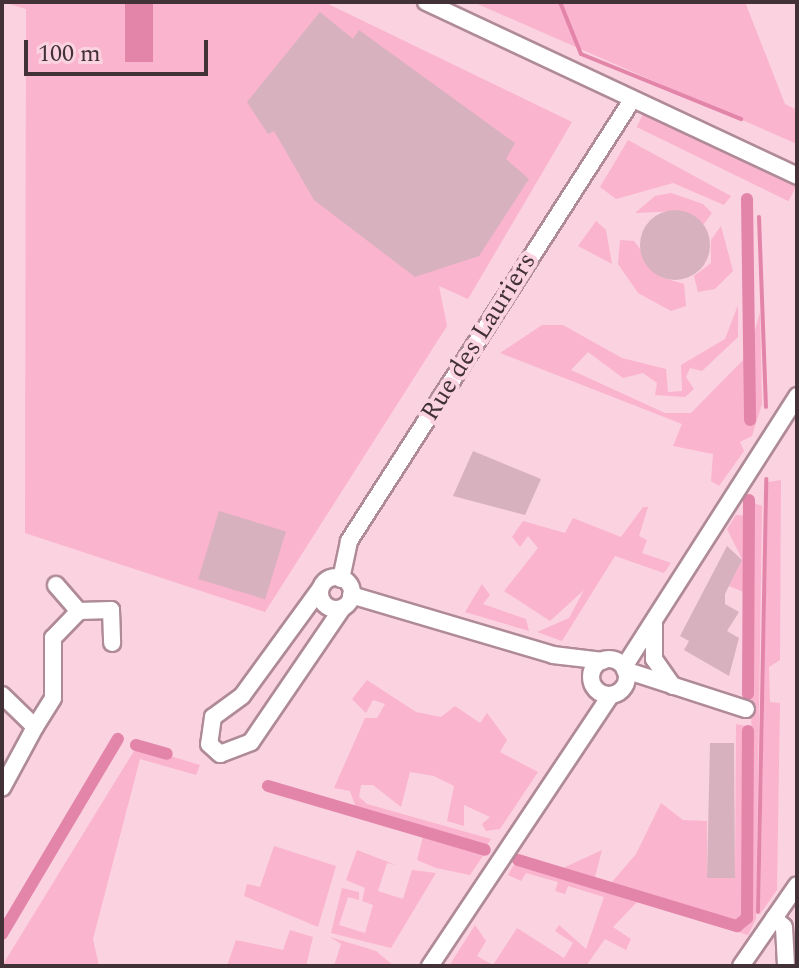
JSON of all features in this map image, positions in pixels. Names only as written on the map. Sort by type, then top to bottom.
[{"type":"street","points":[[426,2],[797,176]]},
{"type":"street","name":"Rue des Lauriers","points":[[341,579],[349,541],[632,100]]},
{"type":"street","points":[[430,966],[577,737],[625,674],[638,644],[797,396]]},
{"type":"street","points":[[341,579],[347,601],[251,742],[220,754],[209,744],[213,717],[242,696],[320,589],[341,579]]},
{"type":"street","points":[[56,585],[79,611]]},
{"type":"street","points":[[320,589],[324,604],[347,601],[553,655],[605,660],[625,674],[746,709]]},
{"type":"street","points":[[2,788],[53,698],[53,638],[79,611],[111,610],[112,643]]},
{"type":"street","points":[[655,618],[654,659],[678,690]]},
{"type":"street","points":[[577,737],[592,683],[605,660],[638,644]]},
{"type":"street","points":[[553,655],[610,696]]},
{"type":"street","points":[[2,695],[35,727]]},
{"type":"street","points":[[741,966],[797,885]]},
{"type":"street","points":[[774,918],[784,927],[786,966]]},
{"type":"shaded area","points":[[2,2],[324,2],[572,122],[468,299],[439,286],[447,326],[265,612],[25,533],[26,9]]},
{"type":"shaded area","points":[[125,2],[153,2],[153,62],[125,62]]},
{"type":"shaded area","points":[[473,2],[745,2],[785,104],[797,110],[797,144]]},
{"type":"shaded area","points":[[645,110],[797,184],[789,201],[637,127]]},
{"type":"shaded area","points":[[628,140],[731,196],[724,205],[673,183],[616,199],[600,187]]},
{"type":"shaded area","points":[[671,193],[703,204],[712,213],[703,225],[680,211],[635,213],[655,196]]},
{"type":"shaded area","points":[[596,221],[606,230],[612,264],[578,246]]},
{"type":"shaded area","points":[[721,226],[733,271],[715,289],[698,292],[694,276],[711,263],[711,240]]},
{"type":"shaded area","points":[[620,240],[634,241],[661,277],[684,284],[686,306],[671,311],[638,293],[618,264]]},
{"type":"shaded area","points":[[738,305],[738,337],[702,371],[690,368],[686,377],[694,389],[685,397],[655,395],[657,383],[643,373],[623,378],[588,352],[571,370],[665,413],[691,413],[748,355],[760,312],[762,404],[752,436],[740,442],[744,451],[719,486],[711,481],[713,454],[673,446],[682,424],[500,353],[542,325],[563,325],[622,358],[666,369],[668,392],[682,391],[681,365],[725,339]]},
{"type":"shaded area","points":[[781,480],[780,660],[769,667],[770,702],[780,703],[777,890],[760,914],[768,482]]},
{"type":"shaded area","points":[[754,503],[762,506],[756,919],[748,935],[637,902],[613,927],[631,939],[626,950],[605,939],[586,966],[449,966],[475,925],[486,941],[477,956],[493,965],[517,928],[564,958],[573,943],[555,931],[559,925],[586,949],[604,897],[568,886],[565,894],[555,891],[558,882],[526,873],[521,881],[508,875],[516,861],[736,927],[749,919]]},
{"type":"shaded area","points":[[643,507],[648,507],[639,536],[647,540],[642,553],[671,563],[664,573],[615,556],[562,641],[537,632],[569,618],[584,590],[550,621],[504,591],[538,548],[528,536],[520,547],[512,537],[523,521],[565,533],[573,518],[621,537]]},
{"type":"shaded area","points":[[736,515],[747,516],[746,593],[729,586],[742,559],[727,529]]},
{"type":"shaded area","points":[[482,584],[490,595],[483,604],[526,619],[529,631],[465,612]]},
{"type":"shaded area","points":[[367,680],[416,712],[441,717],[455,706],[480,723],[487,713],[507,740],[500,752],[538,772],[500,829],[486,831],[482,824],[490,817],[464,805],[464,826],[447,821],[454,786],[434,776],[410,772],[401,807],[373,785],[361,785],[359,797],[367,804],[491,839],[486,847],[356,808],[350,791],[334,788],[365,718],[377,718],[385,704],[373,700],[366,713],[352,699]]},
{"type":"shaded area","points":[[736,724],[746,726],[744,917],[736,923],[519,858],[563,868],[602,850],[595,877],[612,882],[636,854],[661,803],[683,820],[707,821],[707,878],[735,878]]},
{"type":"shaded area","points":[[137,746],[200,765],[196,775],[140,759],[93,939],[99,966],[2,966]]},
{"type":"shaded area","points":[[424,833],[485,853],[470,875],[436,868],[417,860]]},
{"type":"shaded area","points":[[274,846],[336,866],[318,927],[244,896],[247,884],[260,887]]},
{"type":"shaded area","points":[[357,850],[396,865],[387,863],[378,891],[403,899],[412,870],[436,873],[391,948],[331,933],[342,888],[359,892],[359,900],[348,897],[339,925],[365,933],[373,905],[362,901],[365,888],[346,880]]},
{"type":"shaded area","points":[[290,930],[313,937],[306,966],[227,966],[236,940],[283,950]]},
{"type":"shaded area","points":[[330,937],[376,951],[394,966],[334,966],[341,944]]},
{"type":"building","points":[[320,12],[353,39],[359,30],[515,143],[506,159],[529,179],[479,256],[415,277],[314,200],[274,131],[268,134],[247,102]]},
{"type":"building","points":[[675,210],[700,220],[710,245],[700,270],[675,280],[650,270],[640,245],[650,220]]},
{"type":"building","points":[[473,451],[541,479],[525,515],[453,496]]},
{"type":"building","points":[[219,511],[286,531],[265,599],[198,579]]},
{"type":"building","points":[[727,546],[742,560],[725,594],[725,604],[739,612],[727,631],[739,638],[729,676],[684,650],[689,641],[680,636]]},
{"type":"building","points":[[710,743],[734,743],[735,878],[707,878]]},
{"type":"waterway","points":[[560,2],[581,54],[741,119]]},
{"type":"waterway","points":[[747,199],[750,420]]},
{"type":"waterway","points":[[759,217],[766,407]]},
{"type":"waterway","points":[[758,912],[766,479]]},
{"type":"waterway","points":[[748,694],[749,500]]},
{"type":"waterway","points":[[518,860],[737,926],[747,918],[748,731]]},
{"type":"waterway","points":[[2,934],[118,739]]},
{"type":"waterway","points":[[136,745],[167,754]]},
{"type":"waterway","points":[[268,786],[485,850]]}]
